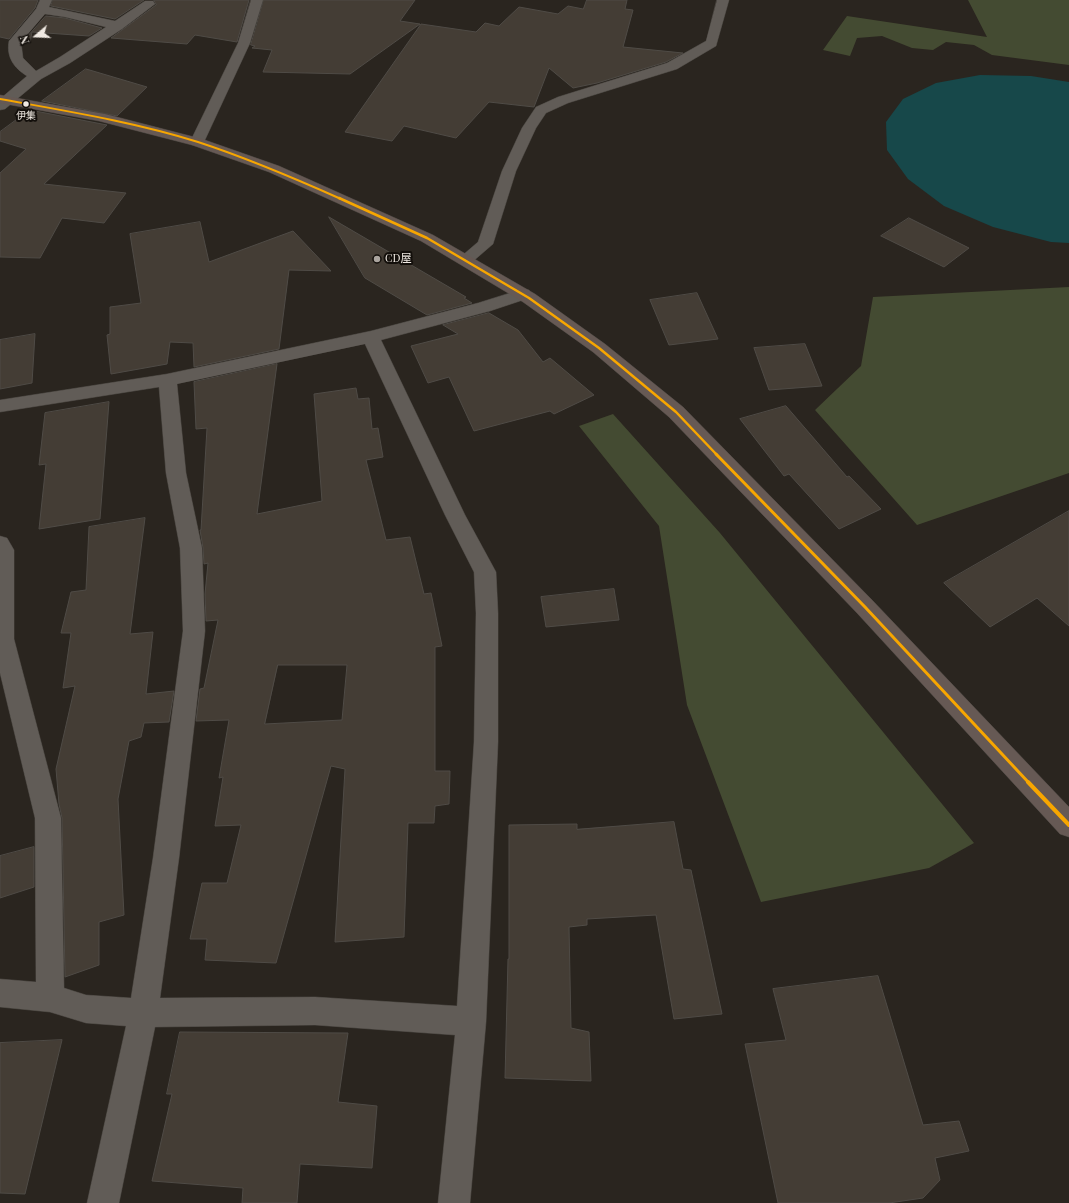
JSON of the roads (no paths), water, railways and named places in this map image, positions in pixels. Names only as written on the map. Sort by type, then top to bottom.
[{"type":"highway","points":[[2,102],[100,117],[197,142],[274,169],[348,201],[427,238],[523,294],[599,348],[676,412],[859,602],[1069,825]]},
{"type":"street","points":[[197,142],[244,43],[257,0]]},
{"type":"street","points":[[465,260],[485,244],[509,171],[529,128],[541,110],[563,100],[672,66],[712,43],[723,0]]},
{"type":"street","points":[[2,102],[36,76],[118,26],[149,4]]},
{"type":"street","points":[[36,76],[23,69],[14,54],[14,47],[19,37],[44,5],[64,13],[118,26]]},
{"type":"street","points":[[0,406],[167,380],[371,337],[484,307],[523,294]]},
{"type":"street","points":[[371,337],[455,515],[485,572],[487,613],[486,742],[471,1022],[454,1203]]},
{"type":"street","points":[[103,1203],[143,1013],[166,858],[194,631],[191,548],[176,473],[167,380]]},
{"type":"street","points":[[1,548],[2,641],[48,818],[50,998]]},
{"type":"street","points":[[0,993],[50,998],[86,1009],[143,1013],[315,1011],[471,1022]]},
{"type":"water","points":[[980,75],[1031,76],[1069,82],[1069,243],[1051,242],[993,227],[944,206],[908,179],[887,150],[886,122],[903,99],[936,83]]},
{"type":"place","name":"伊集","points":[[26,104]]},
{"type":"place","name":"CD屋","points":[[377,259]]}]
